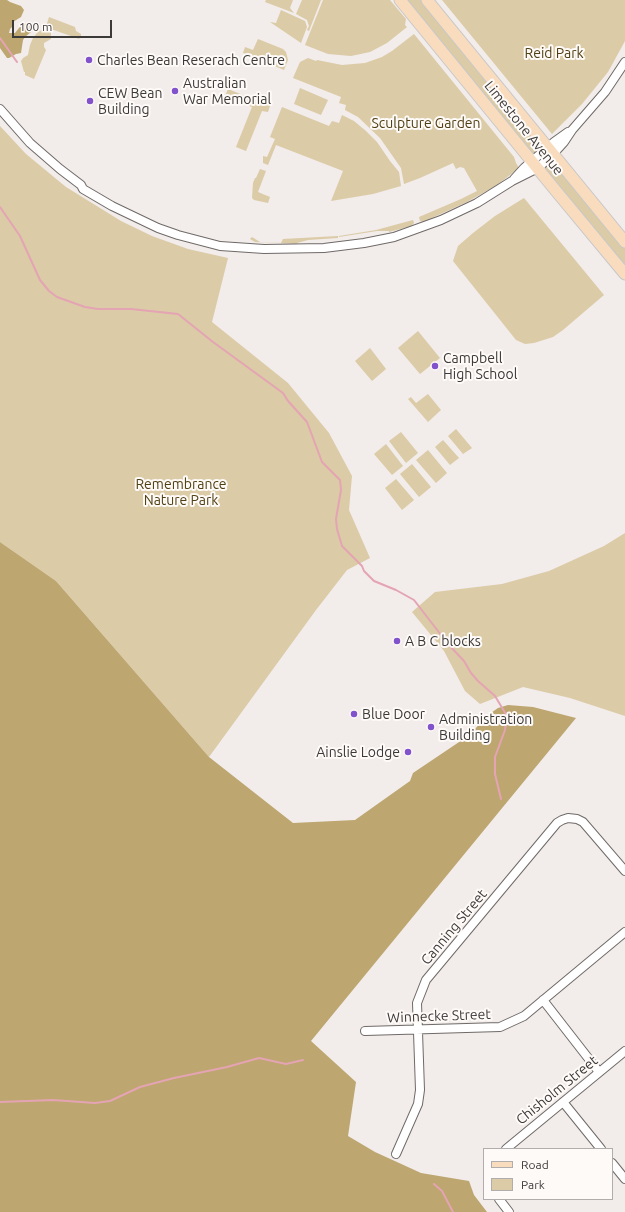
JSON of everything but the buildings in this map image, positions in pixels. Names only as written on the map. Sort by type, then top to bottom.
[{"type":"main road","name":"Limestone Avenue","points":[[400,0],[625,274]]},
{"type":"main road","name":"Limestone Avenue","points":[[427,0],[625,242]]},
{"type":"street","points":[[0,109],[30,143],[81,185],[83,189],[112,206],[158,228],[220,246],[294,250],[324,248],[364,243],[394,237],[441,220],[477,203],[512,181],[551,151],[572,130],[605,92],[625,62]]},
{"type":"street","name":"Canning Street","points":[[396,1154],[418,1104],[420,1090],[417,1003],[426,980],[557,823],[562,820],[568,818],[577,819],[583,822],[625,871]]},
{"type":"street","name":"Winnecke Street","points":[[365,1031],[500,1027],[524,1016],[625,932]]},
{"type":"street","points":[[543,1000],[599,1072]]},
{"type":"street","name":"Chisholm Street","points":[[507,1148],[625,1051]]},
{"type":"street","points":[[563,1102],[600,1148]]},
{"type":"street","points":[[613,1164],[625,1179]]},
{"type":"street","points":[[500,1200],[509,1212]]},
{"type":"green space","points":[[266,0],[293,0],[290,8],[294,13],[265,2]]},
{"type":"green space","points":[[302,0],[321,0],[309,31],[307,30],[309,26],[307,20],[296,14]]},
{"type":"green space","points":[[323,0],[390,0],[406,19],[405,25],[407,27],[387,43],[370,52],[351,56],[328,54],[305,45]]},
{"type":"green space","points":[[406,0],[422,0],[625,248],[625,275]]},
{"type":"green space","name":"Reid Park","points":[[442,0],[625,0],[625,41],[608,72],[582,104],[552,134]]},
{"type":"green space","points":[[281,10],[305,21],[307,27],[301,43],[270,22],[276,23]]},
{"type":"green space","points":[[49,17],[75,27],[76,31],[81,34],[81,36],[79,39],[51,30],[51,39],[44,43],[46,50],[34,79],[25,75],[21,61],[28,55],[33,38],[37,33],[46,27]]},
{"type":"green space","name":"Sculpture Garden","points":[[414,34],[514,157],[519,168],[497,185],[467,202],[423,222],[420,221],[419,217],[477,191],[464,168],[460,167],[456,169],[453,163],[404,184],[401,168],[380,138],[358,117],[345,110],[346,105],[339,103],[341,97],[293,78],[300,62],[308,58],[316,61],[342,65],[365,63],[382,57]]},
{"type":"green space","points":[[258,39],[283,49],[286,52],[288,60],[284,70],[243,53],[245,47],[253,50]]},
{"type":"green space","points":[[300,88],[328,100],[321,115],[294,104]]},
{"type":"green space","points":[[228,89],[270,106],[268,112],[262,111],[246,151],[236,147],[252,107],[225,96]]},
{"type":"green space","points":[[282,107],[329,126],[332,121],[339,123],[342,115],[354,121],[377,142],[399,172],[401,186],[373,194],[331,201],[343,171],[276,145],[268,165],[263,163],[263,156],[267,157],[275,139],[270,137]]},
{"type":"green space","name":"Remembrance Nature Park","points":[[0,126],[26,154],[66,187],[121,221],[152,236],[188,249],[228,258],[212,322],[288,383],[329,433],[352,476],[349,510],[370,558],[347,570],[209,757],[56,581],[0,542]]},
{"type":"green space","points":[[260,169],[266,171],[258,192],[270,197],[268,203],[254,200],[252,198],[253,183]]},
{"type":"green space","points":[[524,198],[604,295],[553,337],[534,343],[525,344],[516,340],[453,261],[458,246],[495,216]]},
{"type":"green space","points":[[413,220],[414,223],[411,226],[389,232],[377,231],[339,237],[376,230]]},
{"type":"green space","points":[[338,236],[338,238],[308,240],[297,244],[255,242],[250,239],[252,237],[260,242],[281,243],[283,239]]},
{"type":"green space","points":[[418,331],[440,358],[420,374],[398,348]]},
{"type":"green space","points":[[370,348],[386,369],[372,381],[355,361]]},
{"type":"green space","points":[[428,394],[441,410],[428,422],[408,399],[411,397],[416,403]]},
{"type":"green space","points":[[456,429],[472,448],[463,454],[448,436]]},
{"type":"green space","points":[[401,432],[418,453],[406,463],[389,441]]},
{"type":"green space","points":[[443,440],[459,458],[450,465],[435,447]]},
{"type":"green space","points":[[386,444],[403,466],[392,475],[374,454]]},
{"type":"green space","points":[[428,450],[447,473],[436,483],[416,460]]},
{"type":"green space","points":[[412,464],[431,487],[419,497],[400,474]]},
{"type":"green space","points":[[396,479],[414,500],[402,510],[385,488]]},
{"type":"green space","points":[[625,533],[625,716],[570,698],[523,687],[480,704],[465,691],[444,651],[412,612],[435,592],[502,584],[549,571],[604,546]]},
{"type":"shaded area","points":[[0,0],[7,0],[21,6],[24,10],[21,17],[13,22],[14,25],[10,29],[9,33],[15,33],[23,23],[31,26],[32,28],[31,32],[23,40],[21,53],[9,58],[7,58],[0,48]]},
{"type":"shaded area","points":[[0,542],[56,581],[209,757],[293,823],[355,820],[410,781],[413,773],[471,734],[485,717],[498,708],[508,705],[533,707],[576,718],[311,1041],[356,1082],[348,1136],[375,1152],[421,1173],[469,1181],[474,1195],[487,1212],[0,1212]]},
{"type":"waterway","points":[[0,38],[17,62]]},
{"type":"waterway","points":[[0,207],[20,236],[40,280],[49,291],[57,297],[85,307],[98,309],[131,309],[178,314],[213,342],[283,393],[288,401],[307,422],[322,462],[340,480],[341,490],[336,519],[342,546],[362,566],[364,571],[374,581],[396,590],[414,600],[448,644],[464,661],[471,673],[495,696],[507,716],[505,730],[495,757],[495,774],[501,799]]},
{"type":"waterway","points":[[0,1102],[53,1100],[95,1103],[110,1101],[140,1087],[259,1058],[286,1064],[303,1060]]},
{"type":"waterway","points":[[434,1184],[442,1191],[453,1212]]},
{"type":"place","name":"Charles Bean Reserach Centre","points":[[89,60]]},
{"type":"place","name":"Australian War Memorial","points":[[175,91]]},
{"type":"place","name":"CEW Bean Building","points":[[90,101]]},
{"type":"place","name":"Campbell High School","points":[[435,366]]},
{"type":"place","name":"A B C blocks","points":[[397,641]]},
{"type":"place","name":"Blue Door","points":[[354,714]]},
{"type":"place","name":"Administration Building","points":[[431,727]]},
{"type":"place","name":"Ainslie Lodge","points":[[408,752]]}]
